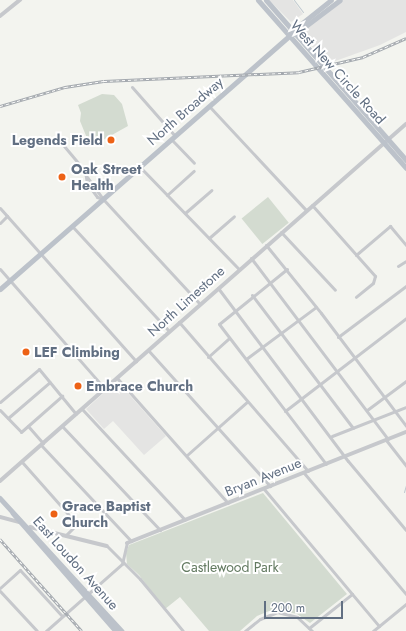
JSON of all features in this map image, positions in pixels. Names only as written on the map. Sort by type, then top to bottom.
[{"type":"main road","name":"West New Circle Road","points":[[258,0],[387,141]]},
{"type":"main road","name":"West New Circle Road","points":[[266,0],[387,141]]},
{"type":"main road","points":[[290,35],[331,0]]},
{"type":"main road","points":[[294,31],[340,0]]},
{"type":"main road","name":"North Broadway","points":[[0,289],[290,35]]},
{"type":"main road","points":[[387,141],[406,160]]},
{"type":"main road","points":[[387,141],[406,168]]},
{"type":"main road","name":"East Loudon Avenue","points":[[0,498],[30,527],[56,560]]},
{"type":"main road","name":"East Loudon Avenue","points":[[12,511],[19,522],[122,631]]},
{"type":"main road","name":"East Loudon Avenue","points":[[87,595],[116,631]]},
{"type":"street","points":[[0,16],[20,0]]},
{"type":"street","points":[[132,87],[194,163]]},
{"type":"street","points":[[209,106],[306,210]]},
{"type":"street","name":"North Limestone","points":[[0,481],[251,258],[406,124]]},
{"type":"street","points":[[64,146],[85,171],[87,183],[97,197],[103,199],[200,304]]},
{"type":"street","points":[[140,167],[239,269]]},
{"type":"street","points":[[167,195],[194,171]]},
{"type":"street","points":[[185,213],[211,190]]},
{"type":"street","points":[[312,205],[375,279],[356,297]]},
{"type":"street","points":[[0,208],[136,361]]},
{"type":"street","points":[[0,223],[8,216]]},
{"type":"street","points":[[209,238],[234,216]]},
{"type":"street","points":[[72,226],[169,331]]},
{"type":"street","points":[[356,255],[390,226],[406,245]]},
{"type":"street","points":[[281,232],[335,290]]},
{"type":"street","points":[[266,245],[287,269],[406,426]]},
{"type":"street","points":[[251,258],[338,370],[406,466]]},
{"type":"street","points":[[398,266],[406,261]]},
{"type":"street","points":[[0,269],[104,388]]},
{"type":"street","points":[[287,269],[219,322],[229,338],[326,464]]},
{"type":"street","points":[[338,336],[406,286]]},
{"type":"street","points":[[218,288],[332,436],[345,456],[406,530]]},
{"type":"street","points":[[252,295],[353,428]]},
{"type":"street","points":[[246,359],[316,307]]},
{"type":"street","points":[[286,411],[301,397],[406,318]]},
{"type":"street","points":[[179,322],[306,472],[406,594]]},
{"type":"street","points":[[208,357],[229,338]]},
{"type":"street","points":[[148,350],[270,486]]},
{"type":"street","points":[[0,402],[39,369],[76,414]]},
{"type":"street","points":[[117,378],[228,503]]},
{"type":"street","points":[[367,410],[406,380]]},
{"type":"street","points":[[8,418],[50,382]]},
{"type":"street","points":[[0,410],[21,432],[62,396]]},
{"type":"street","points":[[187,456],[247,402]]},
{"type":"street","points":[[332,436],[406,406]]},
{"type":"street","points":[[82,409],[186,520]]},
{"type":"street","points":[[28,426],[42,444],[129,542],[122,562],[46,631]]},
{"type":"street","points":[[62,426],[160,530]]},
{"type":"street","name":"Bryan Avenue","points":[[129,542],[406,432]]},
{"type":"street","points":[[22,462],[76,523],[66,535]]},
{"type":"street","points":[[264,489],[379,626]]},
{"type":"street","points":[[0,517],[19,522]]},
{"type":"street","points":[[30,527],[107,546],[140,579],[183,631]]},
{"type":"street","points":[[0,588],[20,570],[62,616]]},
{"type":"street","points":[[0,591],[36,631]]},
{"type":"street","points":[[245,631],[260,618],[277,612],[297,617],[311,629],[352,594]]},
{"type":"street","points":[[373,631],[406,604]]},
{"type":"shaded area","points":[[269,0],[293,0],[303,14],[291,22]]},
{"type":"shaded area","points":[[343,0],[406,0],[406,32],[380,45],[327,64],[303,36],[303,31]]},
{"type":"shaded area","points":[[117,381],[166,436],[144,455],[113,421],[104,429],[86,409]]},
{"type":"green space","points":[[102,94],[114,95],[122,104],[128,126],[94,145],[89,143],[80,121],[81,113],[78,105]]},
{"type":"green space","points":[[268,197],[289,223],[262,244],[242,218]]},
{"type":"green space","name":"Castlewood Park","points":[[263,493],[347,594],[310,623],[297,614],[280,610],[269,611],[257,616],[240,631],[209,631],[180,597],[165,609],[139,575],[127,564],[126,553],[129,545]]},
{"type":"waterway","points":[[294,0],[303,12]]},
{"type":"waterway","points":[[404,492],[406,485]]},
{"type":"railway","points":[[0,106],[65,87],[104,81],[299,72],[363,57],[406,38]]},
{"type":"railway","points":[[0,539],[82,631]]},
{"type":"place","name":"Legends Field","points":[[111,140]]},
{"type":"place","name":"Oak Street Health","points":[[62,177]]},
{"type":"place","name":"LEF Climbing","points":[[26,352]]},
{"type":"place","name":"Embrace Church","points":[[78,386]]},
{"type":"place","name":"Grace Baptist Church","points":[[54,514]]}]
